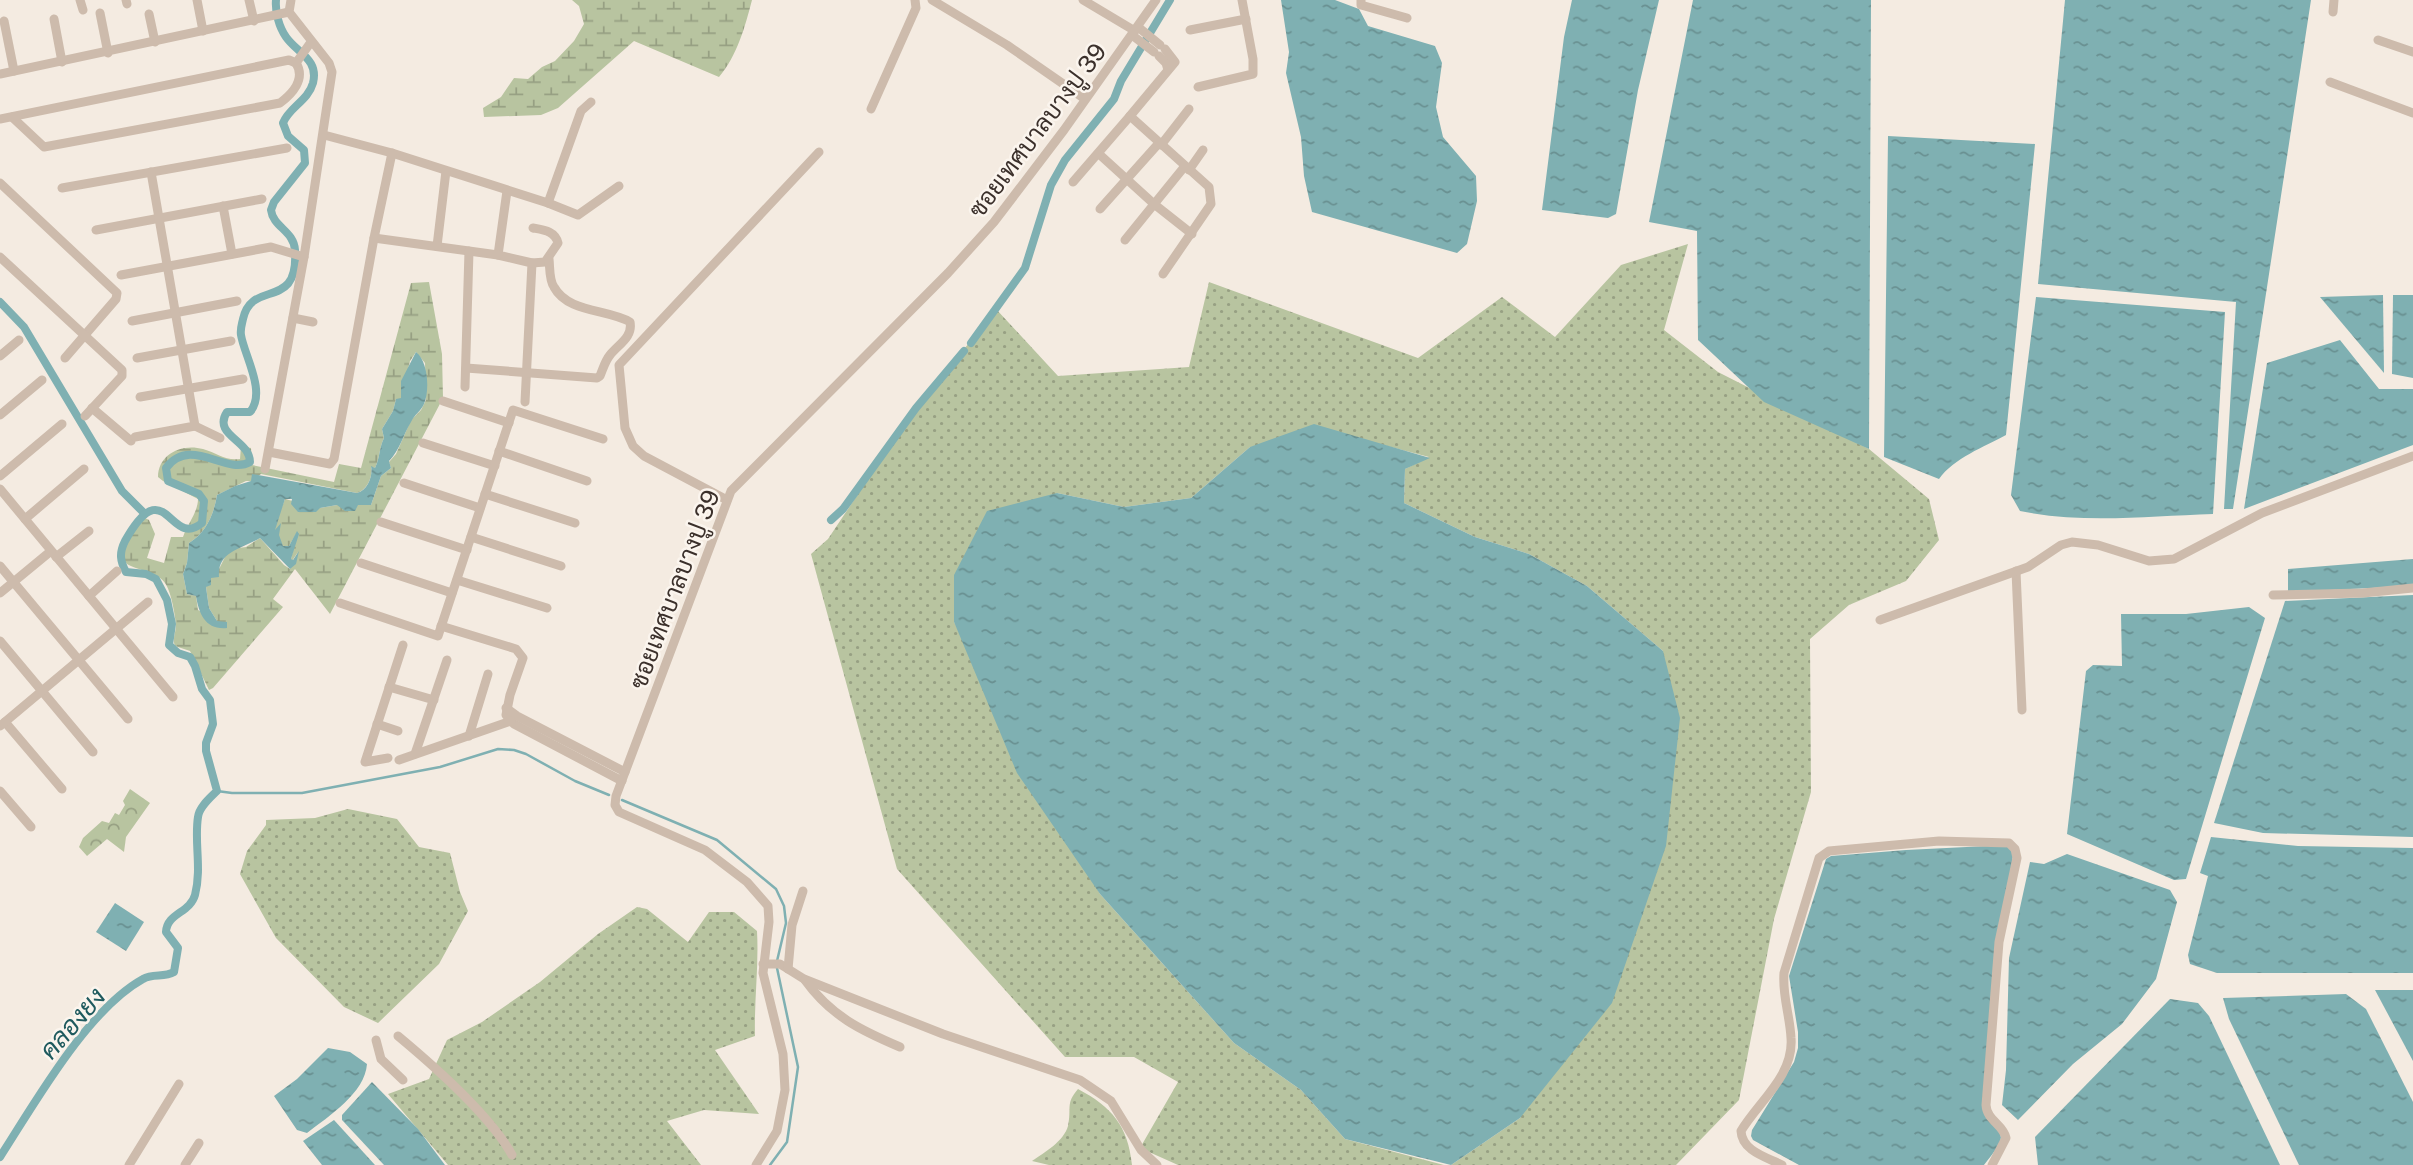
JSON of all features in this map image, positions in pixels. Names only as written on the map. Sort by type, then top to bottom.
[{"type":"street","points":[[80,0],[83,10]]},
{"type":"street","points":[[197,0],[203,31]]},
{"type":"street","points":[[249,0],[254,21]]},
{"type":"street","points":[[0,74],[283,14],[291,0]]},
{"type":"street","points":[[871,109],[916,8],[915,0]]},
{"type":"street","points":[[932,0],[1007,45],[1085,99]]},
{"type":"street","points":[[1073,183],[1175,60],[1159,51],[1135,31],[1083,0]]},
{"type":"street","name":"ซอยเทศบาลบางปู 39","points":[[756,1165],[777,1131],[785,1090],[783,1054],[765,985],[776,965],[770,914],[763,899],[747,882],[705,850],[619,812],[615,800],[727,500],[736,485],[948,273],[990,226],[1064,130],[1156,0]]},
{"type":"street","points":[[1198,87],[1252,74],[1254,67],[1242,0]]},
{"type":"street","points":[[1361,0],[1361,5],[1407,18]]},
{"type":"street","points":[[2333,12],[2334,0]]},
{"type":"street","points":[[100,13],[108,52]]},
{"type":"street","points":[[149,13],[155,42]]},
{"type":"street","points":[[265,469],[324,135],[332,72],[311,42],[283,14]]},
{"type":"street","points":[[54,19],[62,62]]},
{"type":"street","points":[[1190,30],[1245,19]]},
{"type":"street","points":[[4,21],[14,71]]},
{"type":"street","points":[[2378,40],[2413,52]]},
{"type":"street","points":[[12,117],[44,147],[280,103],[293,93],[300,76],[301,56],[311,42]]},
{"type":"street","points":[[0,119],[301,56]]},
{"type":"street","points":[[2330,82],[2413,113]]},
{"type":"street","points":[[548,203],[582,111],[591,102]]},
{"type":"street","points":[[1100,209],[1189,109]]},
{"type":"street","points":[[1130,116],[1209,187],[1212,196],[1211,204],[1163,274]]},
{"type":"street","points":[[324,135],[392,153],[582,215],[619,186]]},
{"type":"street","points":[[62,188],[287,148]]},
{"type":"street","points":[[1125,240],[1203,150]]},
{"type":"street","points":[[727,500],[644,456],[633,446],[625,428],[619,365],[819,152]]},
{"type":"street","points":[[269,452],[332,463],[392,153]]},
{"type":"street","points":[[1099,154],[1192,234]]},
{"type":"street","points":[[437,246],[446,171]]},
{"type":"street","points":[[151,172],[195,426]]},
{"type":"street","points":[[0,183],[117,293],[116,299],[65,358]]},
{"type":"street","points":[[498,255],[507,191]]},
{"type":"street","points":[[96,230],[262,199]]},
{"type":"street","points":[[223,206],[232,254]]},
{"type":"street","points":[[374,238],[498,255],[532,263],[545,262],[558,243],[557,239],[547,230],[533,228]]},
{"type":"street","points":[[121,275],[271,247],[302,256]]},
{"type":"street","points":[[465,387],[469,251]]},
{"type":"street","points":[[0,257],[123,372],[89,412],[133,439],[195,426],[220,438]]},
{"type":"street","points":[[466,368],[599,377],[610,355],[623,343],[631,328],[628,320],[577,306],[560,294],[552,285],[549,259]]},
{"type":"street","points":[[525,402],[532,263]]},
{"type":"street","points":[[132,320],[237,301]]},
{"type":"street","points":[[293,318],[313,321]]},
{"type":"street","points":[[1,352],[19,340]]},
{"type":"street","points":[[137,358],[231,341]]},
{"type":"street","points":[[140,397],[243,379]]},
{"type":"street","points":[[0,415],[42,380]]},
{"type":"street","points":[[443,401],[509,423]]},
{"type":"street","points":[[340,603],[438,636],[513,410],[603,439]]},
{"type":"street","points":[[0,476],[62,424]]},
{"type":"street","points":[[423,443],[495,466]]},
{"type":"street","points":[[499,452],[587,481]]},
{"type":"street","points":[[1880,620],[2016,571],[2037,562],[2061,545],[2072,542],[2098,545],[2149,561],[2174,559],[2262,513],[2413,456]]},
{"type":"street","points":[[24,519],[85,468]]},
{"type":"street","points":[[404,483],[480,508]]},
{"type":"street","points":[[0,489],[173,697]]},
{"type":"street","points":[[485,494],[575,523]]},
{"type":"street","points":[[382,522],[467,550]]},
{"type":"street","points":[[0,593],[89,531]]},
{"type":"street","points":[[471,537],[561,566]]},
{"type":"street","points":[[362,563],[452,593]]},
{"type":"street","points":[[0,566],[128,719]]},
{"type":"street","points":[[89,596],[117,571]]},
{"type":"street","points":[[2016,571],[2022,710]]},
{"type":"street","points":[[457,580],[547,608]]},
{"type":"street","points":[[2273,595],[2363,593],[2413,588]]},
{"type":"street","points":[[62,789],[3,724],[148,602]]},
{"type":"street","points":[[441,626],[516,649],[521,653],[523,658],[506,715],[512,721],[623,777]]},
{"type":"street","points":[[0,641],[93,752]]},
{"type":"street","points":[[388,758],[365,762],[403,645]]},
{"type":"street","points":[[415,754],[447,660]]},
{"type":"street","points":[[469,736],[488,674]]},
{"type":"street","points":[[389,687],[434,700]]},
{"type":"street","points":[[506,708],[623,777]]},
{"type":"street","points":[[399,760],[512,721]]},
{"type":"street","points":[[377,724],[398,730]]},
{"type":"street","points":[[0,791],[30,827]]},
{"type":"street","points":[[1782,1165],[1745,1146],[1741,1140],[1741,1131],[1780,1079],[1787,1062],[1791,1038],[1783,988],[1784,973],[1819,858],[1829,851],[1939,841],[2009,843],[2015,849],[2017,858],[1999,943],[1995,1022],[1986,1105],[1988,1115],[2004,1130],[2006,1138],[1992,1165]]},
{"type":"street","points":[[803,891],[776,965],[804,979],[943,1034],[1086,1084],[1111,1101],[1141,1150],[1157,1165]]},
{"type":"street","points":[[804,979],[820,1000],[842,1018],[863,1031],[900,1047]]},
{"type":"street","points":[[398,1036],[467,1100],[506,1144],[512,1155]]},
{"type":"street","points":[[376,1040],[381,1059],[403,1080]]},
{"type":"street","points":[[130,1165],[179,1084]]},
{"type":"street","points":[[185,1165],[199,1143]]},
{"type":"green space","points":[[572,0],[752,0],[736,51],[719,77],[634,41],[558,108],[541,115],[484,117],[483,108],[501,97],[514,78],[528,79],[542,67],[555,61],[574,41],[584,24],[579,6]]},
{"type":"green space","points":[[1688,244],[1664,330],[1718,372],[1869,449],[1929,499],[1939,540],[1906,581],[1849,605],[1810,639],[1811,792],[1774,919],[1739,1100],[1676,1165],[1451,1165],[1520,1118],[1663,651],[1587,586],[1529,554],[1475,537],[1404,503],[1405,469],[1429,457],[1372,442],[1250,447],[1191,498],[1124,507],[1057,493],[954,622],[1100,894],[1234,1043],[1301,1090],[1345,1139],[1444,1165],[1178,1165],[1140,1148],[1178,1082],[1134,1057],[1065,1057],[897,869],[811,554],[828,539],[906,422],[996,309],[1058,376],[1189,367],[1209,282],[1418,358],[1502,297],[1555,337],[1621,265]]},
{"type":"green space","points":[[429,282],[442,354],[443,398],[330,614],[295,569],[273,599],[283,607],[209,690],[190,651],[175,646],[175,615],[165,583],[151,573],[127,564],[123,559],[123,551],[145,518],[149,520],[155,534],[147,558],[164,563],[171,537],[183,537],[194,514],[198,499],[158,477],[162,462],[173,452],[187,448],[203,449],[225,458],[240,459],[241,446],[251,448],[252,465],[334,482],[339,464],[361,468],[411,283]],"holes":[[[416,352],[425,363],[426,400],[411,420],[396,454],[389,462],[391,468],[381,476],[371,505],[320,508],[285,499],[275,532],[283,546],[289,546],[297,532],[292,561],[298,552],[290,569],[260,538],[246,547],[231,549],[218,571],[210,577],[206,587],[209,608],[217,621],[198,610],[196,596],[187,594],[183,574],[189,543],[200,534],[208,522],[217,495],[261,474],[357,493],[361,491],[368,483],[371,467],[375,468],[377,464],[384,438],[382,429],[393,411],[396,399],[401,399],[410,361]]]},
{"type":"green space","points":[[130,789],[150,803],[126,837],[124,852],[107,839],[87,856],[79,847],[83,838],[102,821],[109,823],[115,813],[119,815]]},
{"type":"green space","points":[[348,809],[397,819],[419,847],[450,853],[468,911],[439,964],[378,1023],[344,1007],[276,938],[240,874],[247,851],[266,825],[266,820],[315,818]]},
{"type":"green space","points":[[637,907],[647,909],[688,942],[709,912],[734,912],[757,931],[755,1036],[715,1050],[759,1114],[704,1110],[667,1121],[701,1165],[448,1165],[388,1094],[429,1079],[447,1040],[482,1022],[540,982],[598,934]]},
{"type":"green space","points":[[1078,1089],[1100,1103],[1116,1119],[1127,1139],[1132,1165],[1049,1165],[1032,1161],[1053,1146],[1066,1131],[1070,1103]]},
{"type":"water","points":[[1281,0],[1335,0],[1359,9],[1368,26],[1435,46],[1442,63],[1436,107],[1443,137],[1476,176],[1477,201],[1467,244],[1457,253],[1312,212],[1304,176],[1301,137],[1286,73],[1289,52]]},
{"type":"water","points":[[1572,0],[1659,0],[1638,90],[1616,214],[1608,218],[1542,210],[1564,37]]},
{"type":"water","points":[[1693,0],[1871,0],[1869,449],[1764,402],[1698,340],[1697,231],[1649,222]]},
{"type":"water","points":[[2065,0],[2311,0],[2233,509],[2224,509],[2236,302],[2038,284]]},
{"type":"water","points":[[1888,136],[2035,144],[2006,435],[1961,459],[1939,479],[1884,457]]},
{"type":"water","points":[[2383,295],[2384,373],[2320,297]]},
{"type":"water","points":[[2393,295],[2413,295],[2413,378],[2392,374]]},
{"type":"water","points":[[2036,297],[2225,312],[2213,514],[2092,518],[2020,511],[2011,495]]},
{"type":"water","points":[[2340,340],[2379,389],[2413,389],[2413,445],[2244,509],[2267,363]]},
{"type":"water","points":[[416,352],[425,369],[426,398],[389,461],[391,468],[381,476],[371,505],[358,505],[355,511],[345,511],[337,505],[320,508],[316,512],[298,512],[291,504],[292,499],[285,499],[275,530],[281,523],[279,535],[283,546],[289,546],[297,531],[299,534],[291,559],[293,560],[299,551],[296,564],[290,569],[260,538],[226,556],[219,568],[219,577],[211,578],[211,585],[206,587],[209,608],[217,621],[227,622],[227,628],[209,624],[199,609],[196,596],[187,594],[183,574],[189,543],[200,534],[208,522],[217,495],[251,481],[252,474],[357,493],[364,489],[369,482],[371,466],[375,468],[377,464],[384,438],[382,429],[393,411],[396,399],[401,398],[401,381]]},
{"type":"water","points":[[1314,424],[1430,458],[1405,469],[1404,503],[1475,537],[1529,554],[1587,586],[1663,651],[1680,718],[1666,846],[1612,1003],[1520,1118],[1451,1165],[1345,1139],[1301,1090],[1234,1043],[1100,894],[1017,773],[954,622],[954,575],[987,511],[1057,493],[1124,507],[1191,498],[1250,447]]},
{"type":"water","points":[[2413,559],[2413,586],[2288,592],[2288,569]]},
{"type":"water","points":[[2413,595],[2413,837],[2263,833],[2214,823],[2285,601]]},
{"type":"water","points":[[2249,607],[2265,618],[2186,879],[2174,880],[2067,834],[2086,671],[2093,665],[2122,666],[2121,614],[2186,614]]},
{"type":"water","points":[[2211,837],[2298,846],[2413,848],[2413,973],[2217,973],[2190,964],[2188,955],[2208,876],[2200,873]]},
{"type":"water","points":[[2007,845],[2014,850],[2000,932],[1984,1113],[1997,1128],[2001,1138],[1984,1165],[1799,1165],[1753,1140],[1752,1130],[1794,1062],[1798,1048],[1789,976],[1826,859],[1831,856],[1906,850]]},
{"type":"water","points":[[2067,854],[2170,890],[2177,902],[2156,979],[2122,1024],[2073,1064],[2018,1120],[2002,1105],[2006,1070],[2009,958],[2030,862],[2044,864]]},
{"type":"water","points":[[115,903],[144,922],[126,951],[96,932]]},
{"type":"water","points":[[2375,990],[2413,990],[2413,1061]]},
{"type":"water","points":[[2346,994],[2366,1009],[2413,1102],[2413,1165],[2299,1165],[2229,1019],[2223,998]]},
{"type":"water","points":[[2170,999],[2198,1003],[2209,1016],[2280,1165],[2038,1165],[2035,1137]]},
{"type":"water","points":[[328,1048],[350,1052],[367,1064],[365,1075],[353,1094],[335,1111],[307,1133],[297,1130],[274,1096],[297,1079]]},
{"type":"water","points":[[372,1082],[418,1129],[445,1165],[384,1165],[342,1120],[342,1115]]},
{"type":"water","points":[[334,1120],[375,1165],[322,1165],[303,1141]]},
{"type":"waterway","name":"คลองยง","points":[[0,1157],[64,1059],[102,1012],[122,993],[143,979],[174,972],[178,948],[166,932],[167,926],[188,906],[195,895],[198,875],[198,817],[203,806],[217,791],[206,751],[213,724],[210,700],[202,689],[190,657],[178,653],[169,645],[172,624],[167,600],[156,579],[146,574],[126,572],[121,553],[125,541],[139,520],[150,511],[159,510],[182,527],[191,529],[202,523],[204,501],[199,494],[168,481],[166,468],[176,459],[197,455],[230,464],[250,462],[244,448],[224,426],[224,420],[227,412],[250,412],[255,404],[255,384],[241,333],[248,307],[255,300],[283,288],[290,281],[294,269],[294,244],[275,221],[271,210],[274,202],[305,163],[304,150],[288,136],[283,123],[311,89],[314,75],[310,62],[291,43],[279,24],[276,0]]},
{"type":"waterway","points":[[971,343],[1025,268],[1051,185],[1065,160],[1114,99],[1121,81],[1170,0]]},
{"type":"waterway","points":[[0,302],[24,327],[122,491],[145,514]]},
{"type":"waterway","points":[[831,520],[843,509],[916,408],[964,351]]},
{"type":"waterway","points":[[217,791],[302,793],[440,767],[498,749],[526,754],[575,781],[609,795]]},
{"type":"waterway","points":[[622,800],[717,840],[776,889],[784,906],[786,923],[777,961]]},
{"type":"waterway","points":[[770,1165],[787,1142],[798,1067],[777,968]]}]
